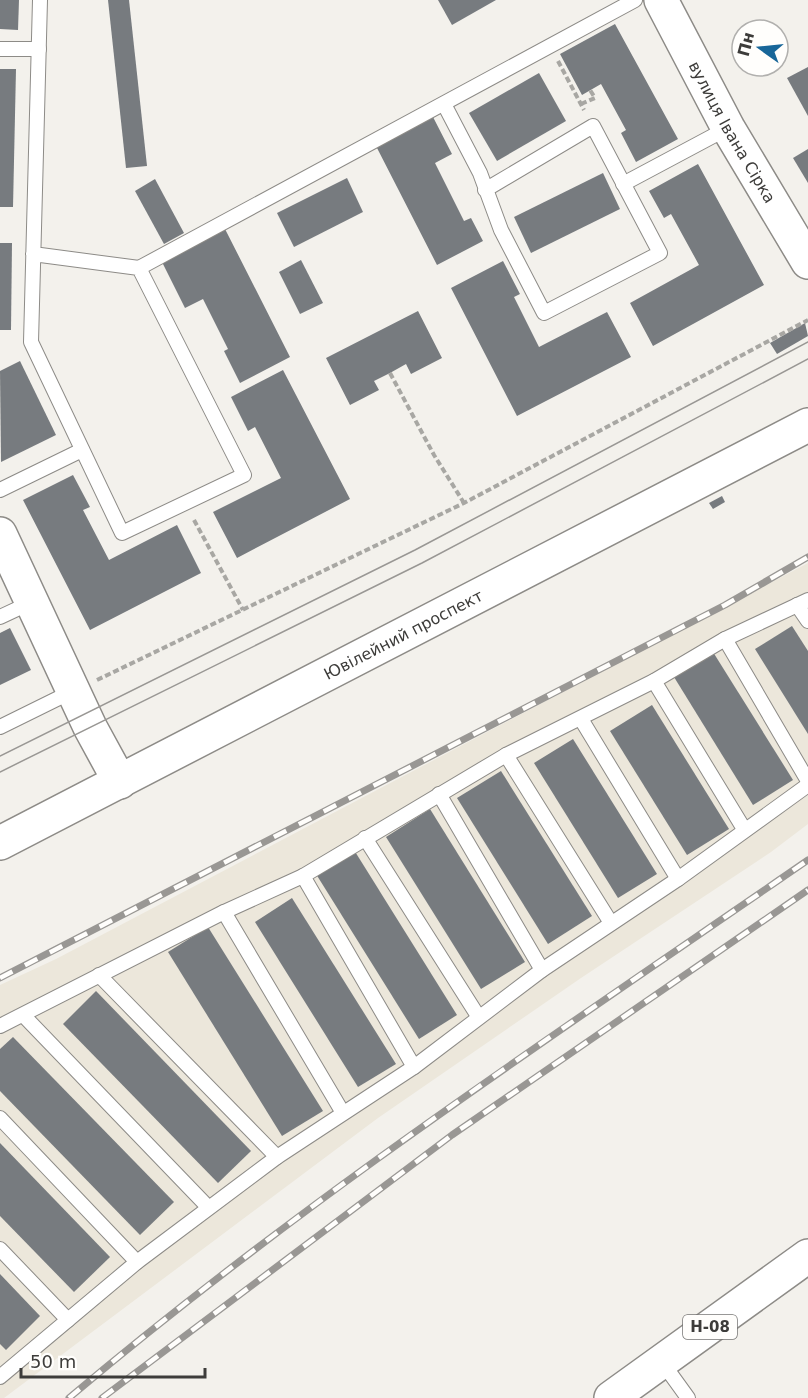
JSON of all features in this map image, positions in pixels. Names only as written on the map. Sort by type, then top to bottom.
[{"type":"main road","name":"вулиця Івана Сірка","points":[[661,0],[728,128],[808,262]]},
{"type":"main road","name":"Ювілейний проспект","points":[[0,843],[808,425]]},
{"type":"main road","points":[[0,534],[73,691],[120,782]]},
{"type":"main road","name":"Н-08","points":[[611,1398],[808,1256]]},
{"type":"lane","points":[[40,0],[31,342],[122,533],[244,475],[139,267]]},
{"type":"lane","points":[[33,254],[139,267],[635,0]]},
{"type":"lane","points":[[0,49],[39,49]]},
{"type":"lane","points":[[444,104],[480,173],[485,190],[501,231],[544,313],[660,253],[593,126],[485,190]]},
{"type":"lane","points":[[623,184],[728,128]]},
{"type":"lane","points":[[0,490],[82,450]]},
{"type":"lane","points":[[0,617],[32,602]]},
{"type":"lane","points":[[0,1026],[224,912],[303,876],[506,754],[654,681],[725,639],[803,603],[808,621]]},
{"type":"lane","points":[[0,1377],[137,1262],[277,1156],[414,1067],[542,969],[678,879],[808,783],[725,639]]},
{"type":"lane","points":[[654,681],[744,829]]},
{"type":"lane","points":[[0,727],[73,691]]},
{"type":"lane","points":[[581,719],[678,879]]},
{"type":"lane","points":[[506,754],[611,923]]},
{"type":"lane","points":[[440,794],[542,969]]},
{"type":"lane","points":[[365,838],[478,1016]]},
{"type":"lane","points":[[303,876],[414,1067]]},
{"type":"lane","points":[[224,912],[343,1113]]},
{"type":"lane","points":[[99,975],[277,1156]]},
{"type":"lane","points":[[23,1015],[208,1207]]},
{"type":"lane","points":[[0,1118],[137,1262]]},
{"type":"lane","points":[[0,1249],[68,1320]]},
{"type":"lane","points":[[662,1362],[688,1398]]},
{"type":"path","points":[[550,46],[593,126]]},
{"type":"path","points":[[581,104],[595,98],[590,90]]},
{"type":"path","points":[[73,691],[464,503],[808,320]]},
{"type":"path","points":[[390,373],[464,503]]},
{"type":"path","points":[[184,503],[243,610]]},
{"type":"shaded area","points":[[808,563],[808,824],[771,852],[581,978],[378,1118],[4,1398],[0,1398],[0,985],[56,959]]},
{"type":"building","points":[[0,0],[19,0],[18,30],[0,29]]},
{"type":"building","points":[[108,0],[129,0],[147,166],[126,168]]},
{"type":"building","points":[[438,0],[496,0],[452,25]]},
{"type":"building","points":[[615,24],[678,139],[636,162],[621,133],[626,130],[601,84],[582,95],[560,54]]},
{"type":"building","points":[[808,67],[808,116],[787,78]]},
{"type":"building","points":[[0,69],[16,69],[13,207],[0,207]]},
{"type":"building","points":[[539,73],[566,121],[497,161],[469,113]]},
{"type":"building","points":[[433,117],[452,154],[435,163],[464,221],[471,218],[483,241],[437,265],[376,146]]},
{"type":"building","points":[[808,149],[808,183],[793,158]]},
{"type":"building","points":[[698,164],[764,285],[653,346],[630,303],[699,265],[671,214],[664,218],[649,191]]},
{"type":"building","points":[[603,173],[620,209],[531,253],[514,217]]},
{"type":"building","points":[[347,178],[363,212],[294,247],[277,213]]},
{"type":"building","points":[[155,179],[184,233],[164,244],[135,191]]},
{"type":"building","points":[[225,229],[290,357],[240,383],[224,351],[228,349],[203,299],[185,308],[162,262]]},
{"type":"building","points":[[0,243],[12,243],[11,330],[0,330]]},
{"type":"building","points":[[301,260],[323,303],[300,314],[279,272]]},
{"type":"building","points":[[503,261],[520,294],[514,297],[539,347],[607,312],[631,357],[517,416],[451,288]]},
{"type":"building","points":[[418,311],[442,358],[411,374],[406,364],[374,381],[379,390],[350,405],[326,358]]},
{"type":"building","points":[[805,323],[808,336],[777,354],[770,343]]},
{"type":"building","points":[[20,361],[56,435],[1,462],[0,371]]},
{"type":"building","points":[[283,370],[350,499],[237,558],[213,512],[281,478],[255,427],[248,431],[231,397]]},
{"type":"building","points":[[73,475],[90,507],[83,510],[109,560],[177,525],[201,573],[90,630],[23,500]]},
{"type":"building","points":[[722,496],[725,502],[713,509],[709,503]]},
{"type":"building","points":[[792,626],[808,651],[808,734],[755,649]]},
{"type":"building","points":[[10,628],[31,670],[0,685],[0,633]]},
{"type":"building","points":[[713,652],[793,780],[753,805],[674,677]]},
{"type":"building","points":[[652,705],[729,829],[687,855],[610,731]]},
{"type":"building","points":[[573,739],[657,874],[618,898],[534,763]]},
{"type":"building","points":[[501,771],[592,916],[548,944],[457,798]]},
{"type":"building","points":[[430,809],[525,962],[481,989],[386,837]]},
{"type":"building","points":[[354,850],[457,1015],[419,1039],[316,874]]},
{"type":"building","points":[[292,898],[396,1064],[358,1087],[255,922]]},
{"type":"building","points":[[208,927],[323,1111],[282,1136],[168,952]]},
{"type":"building","points":[[96,991],[251,1151],[218,1183],[63,1024]]},
{"type":"building","points":[[13,1037],[174,1202],[140,1235],[0,1091],[0,1049]]},
{"type":"building","points":[[0,1143],[110,1257],[74,1292],[0,1216]]},
{"type":"building","points":[[0,1274],[40,1316],[6,1350],[0,1344]]},
{"type":"tram line","points":[[0,756],[415,550],[808,342]]},
{"type":"tram line","points":[[0,772],[422,563],[808,359]]},
{"type":"railway","points":[[0,978],[725,605],[808,557]]},
{"type":"railway","points":[[69,1398],[157,1325],[339,1187],[525,1054],[808,860]]},
{"type":"railway","points":[[102,1398],[452,1135],[808,890]]}]
